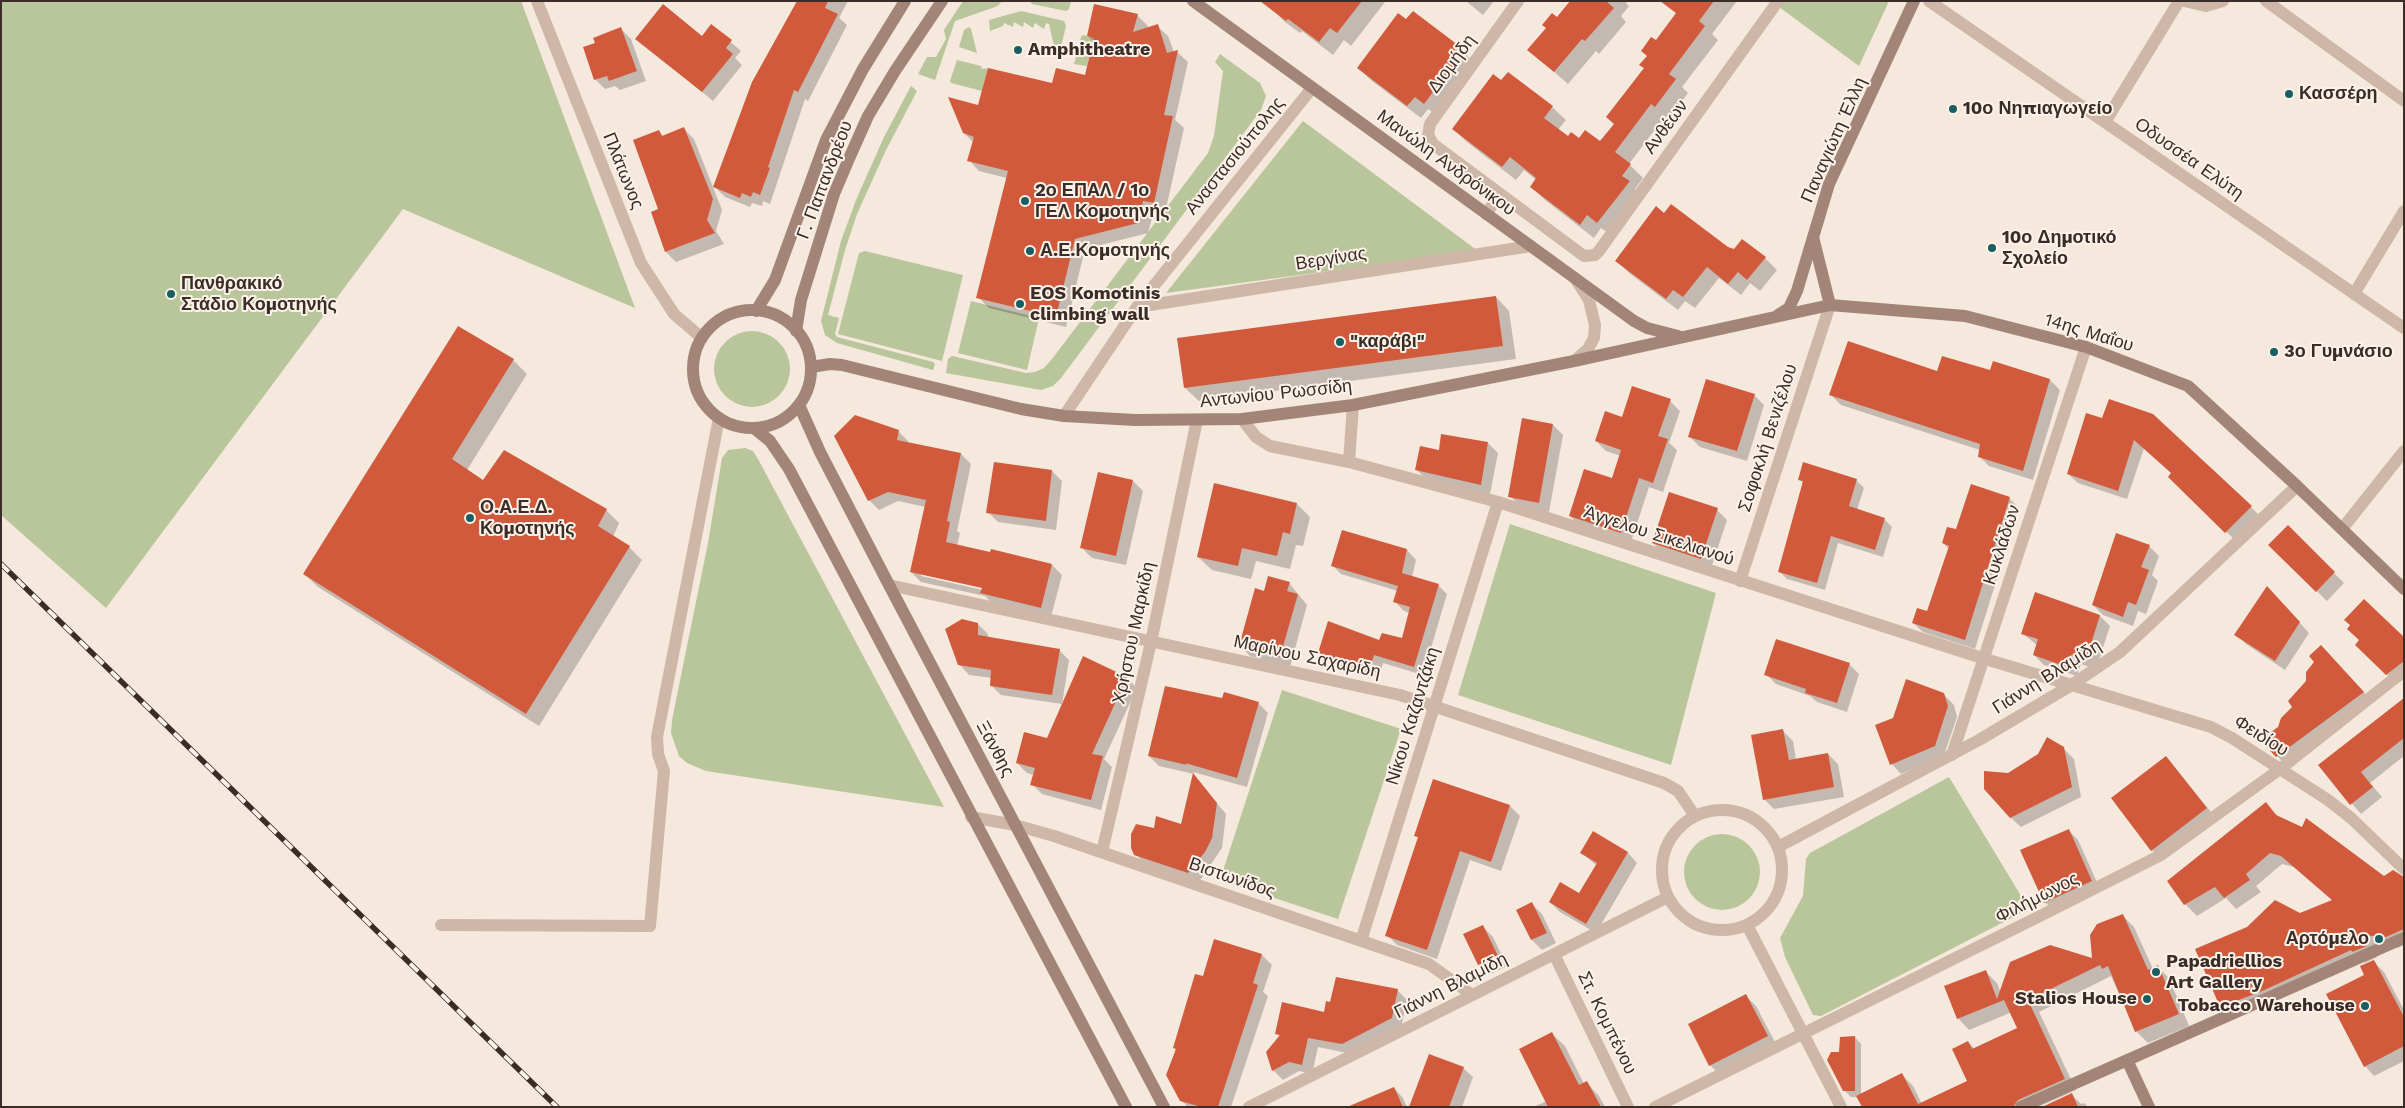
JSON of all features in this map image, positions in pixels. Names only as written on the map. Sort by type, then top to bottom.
[{"type":"main road","name":"Γ. Παπανδρέου","points":[[756,311],[775,280],[826,140],[863,69],[904,1]]},
{"type":"main road","name":"Γ. Παπανδρέου","points":[[796,331],[801,300],[834,194],[848,161],[868,116],[895,71],[942,1]]},
{"type":"main road","name":"Μανώλη Ανδρόνικου","points":[[1193,1],[1530,246],[1647,328],[1685,337]]},
{"type":"main road","name":"Παναγιώτη Έλλη","points":[[1776,317],[1789,308],[1793,301],[1829,184],[1914,1]]},
{"type":"main road","points":[[1813,236],[1830,305]]},
{"type":"main road","name":"14ης Μαΐου","points":[[1685,337],[1830,305],[1964,316],[2086,347],[2188,386],[2404,588]]},
{"type":"main road","points":[[745,311],[756,311],[778,317],[796,331],[807,348],[811,367],[808,387],[799,404],[776,423],[754,428],[737,426],[719,418],[700,397],[694,380],[694,360],[702,338],[708,330],[725,317],[745,311]]},
{"type":"main road","name":"Αντωνίου Ρωσσίδη","points":[[811,367],[830,364],[842,365],[1021,409],[1064,416],[1135,420],[1242,419],[1353,405],[1685,337]]},
{"type":"main road","name":"Ξάνθης","points":[[799,404],[820,452],[889,586],[1164,1107]]},
{"type":"main road","points":[[754,428],[770,441],[789,468],[971,817],[1126,1107]]},
{"type":"main road","points":[[2021,1107],[2404,938]]},
{"type":"main road","points":[[2128,1060],[2149,1107]]},
{"type":"street","name":"Πλάτωνος","points":[[537,1],[642,263],[674,314],[702,338]]},
{"type":"street","name":"Διομήδη","points":[[1500,194],[1439,148],[1430,140],[1428,134],[1430,124],[1518,1]]},
{"type":"street","name":"Ανθέων","points":[[1500,194],[1574,250],[1584,256],[1595,255],[1778,1]]},
{"type":"street","name":"Οδυσσέα Ελύτη","points":[[1929,1],[2404,328]]},
{"type":"street","points":[[2105,122],[2179,1]]},
{"type":"street","points":[[2184,1],[2206,6],[2223,1]]},
{"type":"street","points":[[2266,1],[2404,101]]},
{"type":"street","name":"Αναστασιούπολης","points":[[1064,416],[1137,307],[1312,88]]},
{"type":"street","points":[[1486,214],[1500,194]]},
{"type":"street","points":[[2354,294],[2404,211]]},
{"type":"street","name":"Βεργίνας","points":[[1137,307],[1530,246]]},
{"type":"street","points":[[1574,361],[1588,349],[1594,338],[1595,325],[1588,300],[1575,278]]},
{"type":"street","name":"Σοφοκλή Βενιζέλου","points":[[1740,581],[1830,305]]},
{"type":"street","name":"Κυκλάδων","points":[[1952,755],[1982,658],[2086,347]]},
{"type":"street","points":[[1349,462],[1353,405]]},
{"type":"street","points":[[441,925],[650,926],[664,770],[658,754],[657,737],[719,418]]},
{"type":"street","name":"Άγγελου Σικελιανού","points":[[1242,419],[1256,437],[1270,446],[1349,462],[1498,502],[2070,686]]},
{"type":"street","name":"Χρήστου Μαρκίδη","points":[[1102,852],[1151,642],[1198,420]]},
{"type":"street","points":[[2342,529],[2404,451]]},
{"type":"street","name":"Γιάννη Βλαμίδη","points":[[1778,847],[1952,755],[2070,686],[2131,644],[2297,486]]},
{"type":"street","name":"Νίκου Καζαντζάκη","points":[[1361,941],[1498,502]]},
{"type":"street","name":"Μαρίνου Σαχαρίδη","points":[[889,586],[1394,694],[1669,785],[1678,791],[1695,816]]},
{"type":"street","name":"Φιλήμωνος","points":[[1655,1107],[2160,854],[2280,769],[2404,671]]},
{"type":"street","name":"Φειδίου","points":[[2070,686],[2154,709],[2221,732],[2280,769],[2351,818],[2404,869]]},
{"type":"street","points":[[1720,810],[1746,815],[1764,826],[1778,847],[1783,870],[1776,897],[1759,918],[1747,925],[1725,930],[1702,927],[1682,915],[1668,897],[1662,874],[1664,851],[1671,837],[1682,825],[1695,816],[1704,812],[1720,810]]},
{"type":"street","name":"Βιστωνίδος","points":[[971,817],[1015,825],[1102,852],[1437,968],[1472,995]]},
{"type":"street","name":"Γιάννη Βλαμίδη","points":[[1249,1107],[1668,897]]},
{"type":"street","points":[[1747,925],[1841,1107]]},
{"type":"street","name":"Στ. Κομπένου","points":[[1554,954],[1628,1107]]},
{"type":"green space","name":"Πανθρακικό Στάδιο Κομοτηνής","points":[[1,1],[521,1],[635,308],[403,209],[106,608],[1,515]]},
{"type":"green space","points":[[963,1],[1002,1],[998,6],[955,21],[935,80],[918,74],[927,57],[936,57],[946,39],[944,30]]},
{"type":"green space","points":[[1030,1],[1071,1],[1069,9],[1066,11],[1032,4]]},
{"type":"green space","points":[[1771,1],[1889,1],[1859,66]]},
{"type":"green space","points":[[1021,11],[1064,21],[1066,26],[1061,47],[1054,46],[1049,24],[1046,23],[1044,29],[1035,23],[1033,28],[1024,22],[1023,27],[1014,22],[1013,27],[1004,23],[1003,26],[990,31],[989,20]]},
{"type":"green space","points":[[969,27],[977,53],[959,47],[964,30]]},
{"type":"green space","points":[[1083,35],[1094,38],[1087,66],[1074,64]]},
{"type":"green space","points":[[1220,54],[1260,83],[1266,96],[1261,110],[1061,378],[1053,386],[1041,390],[946,373],[948,359],[952,356],[1026,373],[1044,368],[1052,359],[1208,153],[1214,136],[1223,71],[1215,62]]},
{"type":"green space","points":[[957,60],[981,66],[982,69],[988,68],[982,91],[951,83]]},
{"type":"green space","points":[[911,86],[917,91],[886,150],[857,214],[845,250],[828,315],[839,318],[835,334],[837,337],[933,362],[935,364],[933,370],[837,343],[825,335],[821,321],[841,241],[856,200],[884,137]]},
{"type":"green space","points":[[1303,121],[1478,251],[1166,293]]},
{"type":"green space","points":[[865,251],[963,275],[942,361],[838,334],[859,253]]},
{"type":"green space","points":[[971,301],[1039,318],[1027,370],[958,353]]},
{"type":"green space","points":[[760,331],[773,337],[784,348],[790,361],[788,384],[773,401],[760,407],[744,407],[731,401],[716,384],[714,361],[720,348],[737,333]]},
{"type":"green space","points":[[745,448],[753,451],[758,459],[944,807],[706,771],[687,763],[679,756],[671,733],[672,720],[708,543],[722,458],[728,450]]},
{"type":"green space","points":[[1510,524],[1716,593],[1671,765],[1458,695]]},
{"type":"green space","points":[[1282,690],[1401,729],[1338,919],[1220,880]]},
{"type":"green space","points":[[1949,777],[2029,909],[1821,1016],[1813,1015],[1785,957],[1780,938],[1803,896],[1806,859],[1810,853]]},
{"type":"green space","points":[[1715,834],[1729,834],[1743,840],[1754,851],[1760,865],[1757,887],[1749,899],[1729,910],[1715,910],[1701,904],[1690,893],[1684,879],[1684,865],[1690,851],[1701,840]]},
{"type":"building","points":[[797,1],[828,1],[825,8],[838,14],[798,92],[794,90],[760,195],[753,192],[751,197],[742,193],[740,198],[713,187],[752,82]]},
{"type":"building","points":[[1260,1],[1362,1],[1337,33],[1330,28],[1319,42],[1288,19],[1286,21]]},
{"type":"building","points":[[1570,1],[1606,1],[1614,8],[1585,41],[1582,39],[1554,72],[1527,50],[1546,28],[1542,25],[1552,13],[1557,17]]},
{"type":"building","points":[[1660,1],[1714,1],[1699,21],[1705,26],[1669,74],[1676,79],[1655,107],[1651,104],[1615,152],[1631,164],[1622,176],[1630,181],[1597,223],[1587,215],[1580,225],[1530,187],[1536,178],[1510,157],[1502,167],[1452,129],[1493,74],[1501,80],[1508,72],[1553,106],[1544,118],[1568,136],[1571,132],[1579,138],[1585,130],[1600,141],[1614,124],[1606,117],[1644,68],[1639,65],[1647,56],[1641,51],[1651,37],[1656,40],[1676,13]]},
{"type":"building","points":[[663,4],[702,36],[711,24],[732,40],[726,48],[733,54],[702,92],[635,39]]},
{"type":"building","points":[[1094,4],[1138,14],[1133,32],[1158,24],[1167,53],[1178,50],[1164,115],[1173,116],[1154,203],[1143,201],[1138,223],[1075,239],[1056,317],[976,298],[1008,171],[967,161],[974,137],[963,133],[948,97],[978,105],[988,68],[1052,83],[1056,68],[1085,75],[1094,38],[1087,36]]},
{"type":"building","points":[[1413,11],[1458,45],[1449,57],[1456,62],[1424,104],[1415,97],[1407,106],[1357,68],[1398,13],[1406,19]]},
{"type":"building","points":[[621,27],[637,71],[609,81],[607,76],[594,80],[583,47],[595,43],[593,38]]},
{"type":"building","points":[[684,127],[713,199],[707,220],[715,233],[665,252],[651,212],[658,209],[633,140],[659,130],[662,136]]},
{"type":"building","points":[[1671,204],[1728,247],[1734,249],[1742,239],[1766,257],[1747,280],[1738,272],[1728,284],[1707,267],[1683,297],[1673,290],[1666,299],[1615,261],[1656,206],[1664,213]]},
{"type":"building","name":"\"καράβι\"","points":[[1496,296],[1503,346],[1184,388],[1177,338]]},
{"type":"building","name":"Ο.Α.Ε.Δ. Κομοτηνής","points":[[458,326],[514,359],[452,459],[483,480],[504,450],[607,509],[598,526],[630,546],[526,714],[303,574]]},
{"type":"building","points":[[1848,341],[1937,371],[1942,356],[1990,370],[1993,361],[2050,379],[2023,471],[1978,457],[1980,444],[1829,395]]},
{"type":"building","points":[[1706,379],[1755,394],[1737,451],[1688,437]]},
{"type":"building","points":[[1632,386],[1671,399],[1658,436],[1668,439],[1653,483],[1639,478],[1621,533],[1569,516],[1584,469],[1612,478],[1621,450],[1595,441],[1605,411],[1622,417]]},
{"type":"building","points":[[2109,399],[2153,414],[2252,506],[2225,533],[2168,477],[2171,473],[2134,440],[2118,491],[2067,474],[2086,413],[2102,418]]},
{"type":"building","points":[[855,415],[899,430],[897,440],[961,453],[947,521],[950,522],[946,542],[990,552],[991,549],[1052,564],[1041,608],[980,593],[982,588],[910,572],[926,500],[888,492],[868,501],[834,436]]},
{"type":"building","points":[[1522,418],[1553,424],[1539,503],[1508,497]]},
{"type":"building","points":[[1441,434],[1488,442],[1481,485],[1415,470],[1420,446],[1439,450]]},
{"type":"building","points":[[994,462],[1052,470],[1046,521],[986,513]]},
{"type":"building","points":[[1803,462],[1857,479],[1849,506],[1885,518],[1875,550],[1831,536],[1817,583],[1778,572],[1803,481],[1798,480]]},
{"type":"building","points":[[1098,472],[1133,480],[1116,556],[1080,548]]},
{"type":"building","points":[[1214,483],[1297,503],[1290,534],[1283,532],[1277,556],[1242,548],[1238,566],[1197,557]]},
{"type":"building","points":[[1971,484],[2010,497],[1965,640],[1912,623],[1917,608],[1927,611],[1949,546],[1942,543],[1947,527],[1956,529]]},
{"type":"building","points":[[1669,492],[1718,508],[1701,559],[1652,543]]},
{"type":"building","points":[[2288,525],[2335,572],[2316,592],[2268,545]]},
{"type":"building","points":[[1342,530],[1407,549],[1402,573],[1439,584],[1414,667],[1374,655],[1370,669],[1318,653],[1328,621],[1379,640],[1382,633],[1402,638],[1410,607],[1393,602],[1398,586],[1331,566]]},
{"type":"building","points":[[2116,533],[2150,545],[2141,567],[2149,570],[2136,605],[2128,602],[2123,617],[2092,605]]},
{"type":"building","points":[[1268,576],[1290,582],[1287,591],[1298,594],[1280,657],[1239,646],[1255,588],[1264,591]]},
{"type":"building","points":[[2267,586],[2300,622],[2275,661],[2234,635]]},
{"type":"building","points":[[2035,592],[2100,615],[2086,660],[2071,655],[2067,667],[2033,655],[2038,639],[2021,634]]},
{"type":"building","points":[[2364,599],[2404,637],[2404,661],[2386,675],[2355,645],[2359,640],[2347,629],[2350,625],[2344,620]]},
{"type":"building","points":[[962,619],[978,623],[978,635],[1060,649],[1052,695],[990,686],[991,670],[958,665],[945,629]]},
{"type":"building","points":[[1776,639],[1850,663],[1837,703],[1805,693],[1806,689],[1764,675]]},
{"type":"building","points":[[2321,645],[2364,692],[2276,757],[2260,740],[2278,727],[2281,718],[2292,707],[2288,701],[2306,681],[2306,672],[2314,662],[2309,656]]},
{"type":"building","points":[[1083,656],[1127,677],[1092,754],[1103,756],[1091,800],[1030,785],[1035,768],[1016,763],[1024,732],[1047,738]]},
{"type":"building","points":[[1906,679],[1944,693],[1948,706],[1935,746],[1890,765],[1875,725],[1893,718]]},
{"type":"building","points":[[1165,686],[1222,698],[1224,692],[1259,702],[1237,778],[1185,763],[1187,765],[1148,756]]},
{"type":"building","points":[[2404,698],[2404,738],[2361,772],[2373,787],[2350,805],[2318,765]]},
{"type":"building","points":[[1783,729],[1789,760],[1828,753],[1834,787],[1763,800],[1751,735]]},
{"type":"building","points":[[2047,737],[2064,747],[2072,787],[2010,818],[1984,789],[1984,771],[2008,773],[2038,754]]},
{"type":"building","points":[[2166,756],[2207,808],[2151,851],[2111,798]]},
{"type":"building","points":[[1193,773],[1217,803],[1212,838],[1205,852],[1188,873],[1134,855],[1131,848],[1131,834],[1136,824],[1154,828],[1156,816],[1181,824]]},
{"type":"building","points":[[1433,779],[1510,805],[1491,862],[1460,851],[1427,950],[1385,936],[1418,837],[1414,836]]},
{"type":"building","points":[[2266,802],[2276,815],[2302,827],[2306,818],[2384,876],[2393,870],[2404,877],[2404,929],[2386,937],[2361,935],[2367,946],[2352,952],[2351,950],[2260,992],[2220,1007],[2195,949],[2247,927],[2275,900],[2300,913],[2332,900],[2281,856],[2270,853],[2246,874],[2250,880],[2224,898],[2215,887],[2184,905],[2167,881]]},
{"type":"building","points":[[2069,829],[2092,881],[2044,903],[2020,850]]},
{"type":"building","points":[[1593,831],[1628,852],[1586,924],[1549,902],[1560,882],[1579,893],[1597,863],[1580,853]]},
{"type":"building","points":[[1532,902],[1547,933],[1531,940],[1516,910]]},
{"type":"building","points":[[2123,914],[2148,970],[2158,965],[2179,1014],[2135,1032],[2108,966],[2102,969],[2100,965],[2028,1000],[2065,1079],[2018,1100],[2013,1107],[1862,1107],[1856,1096],[1902,1073],[1918,1104],[1967,1081],[1952,1049],[1968,1041],[1972,1049],[2017,1028],[2004,1000],[1957,1019],[1944,986],[1986,970],[1997,999],[2010,962],[2050,945],[2092,958],[2090,935],[2097,924]]},
{"type":"building","points":[[1483,925],[1498,956],[1478,965],[1463,934]]},
{"type":"building","points":[[1214,939],[1262,954],[1253,983],[1258,985],[1218,1107],[1202,1107],[1180,1101],[1166,1075],[1176,1049],[1173,1048],[1195,974],[1203,976]]},
{"type":"building","name":"Tobacco Warehouse","points":[[2374,960],[2404,1017],[2404,1046],[2364,1067],[2326,994],[2364,975],[2360,966]]},
{"type":"building","points":[[1336,977],[1398,989],[1392,1018],[1342,1044],[1308,1038],[1302,1065],[1289,1062],[1272,1071],[1266,1052],[1280,1035],[1275,1034],[1282,1002],[1324,1012],[1326,1001],[1330,1002]]},
{"type":"building","points":[[1746,994],[1768,1036],[1709,1066],[1688,1024]]},
{"type":"building","points":[[1552,1032],[1579,1085],[1587,1081],[1601,1107],[1548,1107],[1519,1049]]},
{"type":"building","points":[[1855,1036],[1855,1091],[1843,1091],[1827,1060],[1831,1052],[1839,1052],[1840,1037]]},
{"type":"building","points":[[1429,1054],[1464,1067],[1449,1107],[1409,1107]]},
{"type":"building","points":[[1394,1087],[1403,1107],[1347,1107]]},
{"type":"building","points":[[2072,1093],[2078,1107],[2042,1107]]},
{"type":"railway","points":[[1,564],[557,1107]]},
{"type":"place","name":"Amphitheatre","points":[[1018,50]]},
{"type":"place","name":"Κασσέρη","points":[[2289,94]]},
{"type":"place","name":"10ο Νηπιαγωγείο","points":[[1953,109]]},
{"type":"place","name":"2ο ΕΠΑΛ / 1ο ΓΕΛ Κομοτηνής","points":[[1025,201]]},
{"type":"place","name":"10ο Δημοτικό Σχολείο","points":[[1992,248]]},
{"type":"place","name":"Α.Ε.Κομοτηνής","points":[[1030,251]]},
{"type":"place","name":"Πανθρακικό Στάδιο Κομοτηνής","points":[[171,294]]},
{"type":"place","name":"EOS Komotinis climbing wall","points":[[1020,304]]},
{"type":"place","name":"\"καράβι\"","points":[[1340,342]]},
{"type":"place","name":"3ο Γυμνάσιο","points":[[2274,352]]},
{"type":"place","name":"Ο.Α.Ε.Δ. Κομοτηνής","points":[[470,518]]},
{"type":"place","name":"Αρτόμελο","points":[[2379,939]]},
{"type":"place","name":"Papadriellios Art Gallery","points":[[2156,972]]},
{"type":"place","name":"Stalios House","points":[[2147,999]]},
{"type":"place","name":"Tobacco Warehouse","points":[[2365,1006]]}]
